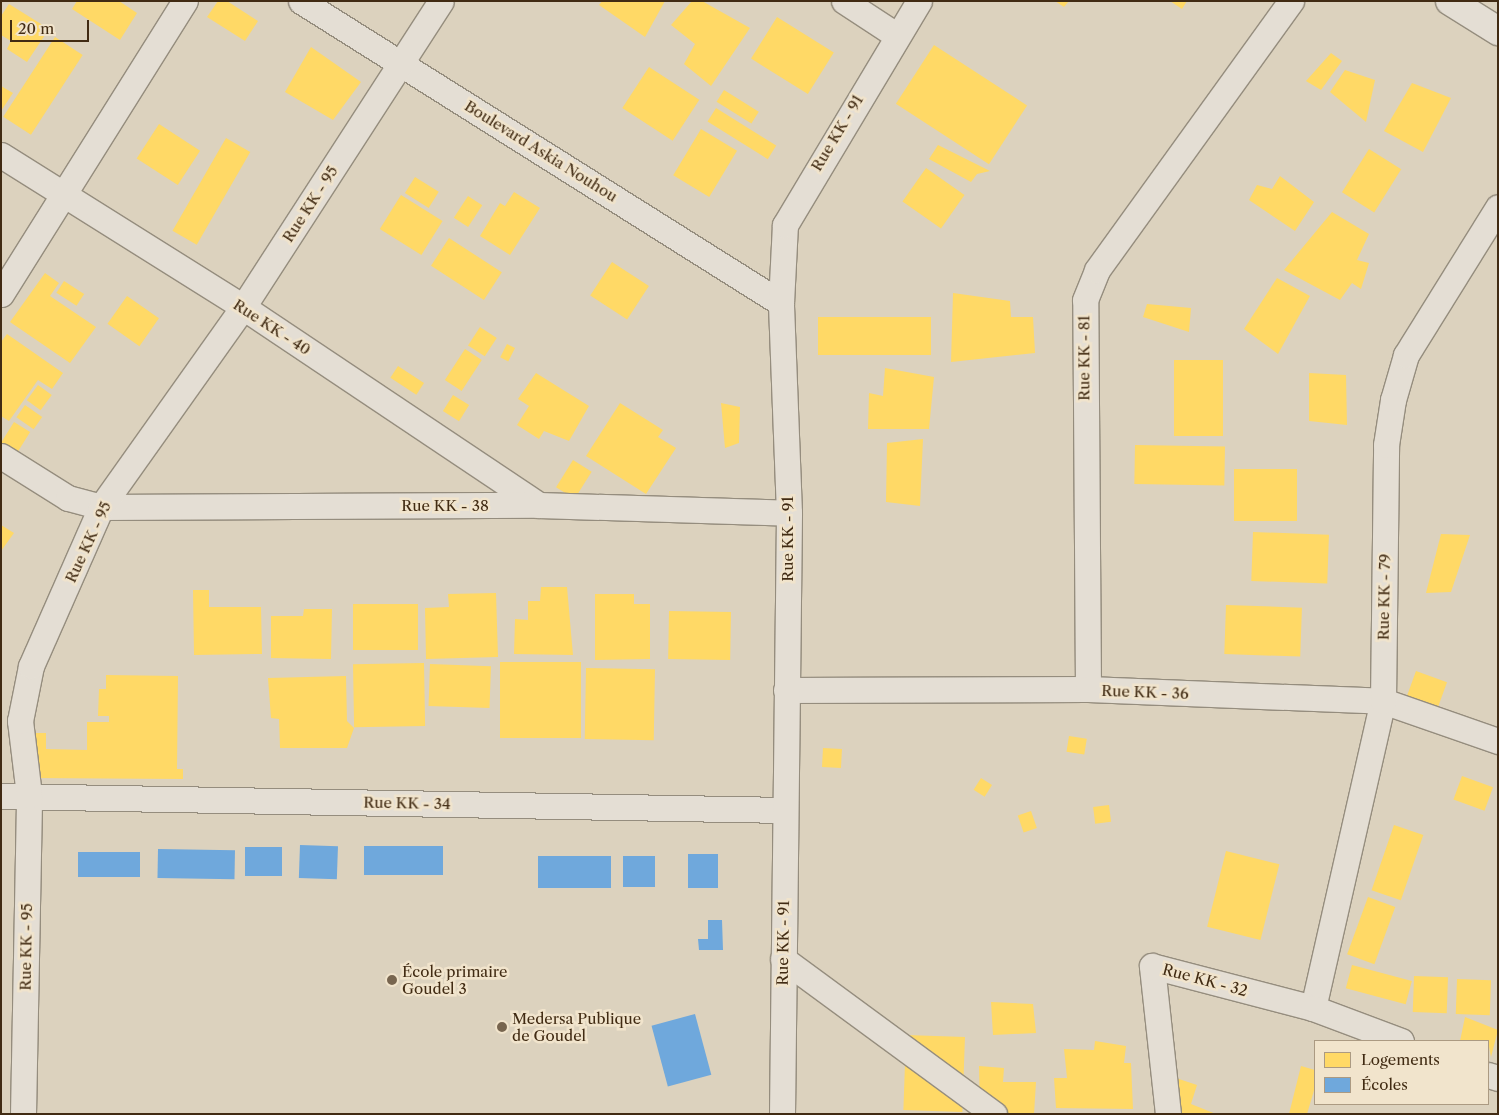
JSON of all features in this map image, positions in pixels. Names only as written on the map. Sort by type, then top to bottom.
[{"type":"street","points":[[1,294],[185,1]]},
{"type":"street","name":"Boulevard Askia Nouhou","points":[[301,1],[781,303]]},
{"type":"street","name":"Rue KK - 95","points":[[23,1114],[29,795],[20,721],[23,691],[102,507],[243,307],[442,1]]},
{"type":"street","points":[[844,1],[896,35]]},
{"type":"street","name":"Rue KK - 91","points":[[782,1114],[789,513],[781,258],[788,217],[896,35],[919,1]]},
{"type":"street","name":"Rue KK - 81","points":[[1088,690],[1085,300],[1097,270],[1291,1]]},
{"type":"street","points":[[1450,1],[1498,31]]},
{"type":"street","name":"Rue KK - 40","points":[[1,155],[63,198],[243,307],[539,505]]},
{"type":"street","name":"Rue KK - 79","points":[[1313,1008],[1383,701],[1386,445],[1393,400],[1406,355],[1498,207]]},
{"type":"street","name":"Rue KK - 38","points":[[1,456],[68,498],[102,507],[539,505],[789,513]]},
{"type":"street","name":"Rue KK - 36","points":[[786,690],[1088,690],[1383,701],[1498,741]]},
{"type":"street","name":"Rue KK - 34","points":[[1,796],[785,810]]},
{"type":"street","points":[[783,959],[994,1114]]},
{"type":"street","name":"Rue KK - 32","points":[[1168,1114],[1152,966],[1313,1008],[1398,1040]]},
{"type":"building: Logements","points":[[77,1],[119,1],[137,13],[120,40],[72,9]]},
{"type":"building: Logements","points":[[218,1],[227,1],[258,21],[245,41],[207,17]]},
{"type":"building: Logements","points":[[602,1],[665,1],[645,37],[599,5]]},
{"type":"building: Logements","points":[[692,1],[702,1],[750,28],[711,86],[684,64],[695,44],[671,25]]},
{"type":"building: Logements","points":[[1055,1],[1069,1],[1064,7]]},
{"type":"building: Logements","points":[[1170,1],[1187,1],[1182,9]]},
{"type":"building: Logements","points":[[9,4],[49,29],[27,62],[7,49],[11,41],[1,35],[1,16]]},
{"type":"building: Logements","points":[[777,17],[834,53],[808,94],[751,59]]},
{"type":"building: Logements","points":[[55,37],[83,55],[31,135],[3,117]]},
{"type":"building: Logements","points":[[934,45],[1027,105],[989,164],[896,104]]},
{"type":"building: Logements","points":[[311,47],[361,82],[333,120],[285,92]]},
{"type":"building: Logements","points":[[1331,53],[1342,61],[1321,90],[1306,81]]},
{"type":"building: Logements","points":[[649,67],[699,100],[673,141],[622,108]]},
{"type":"building: Logements","points":[[1345,70],[1375,80],[1366,122],[1330,92]]},
{"type":"building: Logements","points":[[1412,83],[1451,98],[1423,152],[1384,131]]},
{"type":"building: Logements","points":[[1,86],[13,93],[1,111]]},
{"type":"building: Logements","points":[[724,90],[759,112],[751,124],[717,102]]},
{"type":"building: Logements","points":[[716,108],[776,146],[768,159],[708,122]]},
{"type":"building: Logements","points":[[159,124],[200,151],[178,185],[137,158]]},
{"type":"building: Logements","points":[[701,129],[737,151],[709,197],[673,175]]},
{"type":"building: Logements","points":[[226,138],[250,152],[197,245],[172,231]]},
{"type":"building: Logements","points":[[938,145],[990,171],[977,174],[971,182],[929,159]]},
{"type":"building: Logements","points":[[1369,149],[1401,169],[1374,212],[1342,192]]},
{"type":"building: Logements","points":[[926,168],[965,195],[941,229],[902,202]]},
{"type":"building: Logements","points":[[1280,176],[1314,202],[1295,231],[1249,200],[1257,185],[1272,189]]},
{"type":"building: Logements","points":[[415,177],[439,192],[429,208],[405,193]]},
{"type":"building: Logements","points":[[514,192],[540,208],[510,255],[480,236],[500,203],[505,206]]},
{"type":"building: Logements","points":[[401,195],[443,221],[421,255],[380,229]]},
{"type":"building: Logements","points":[[468,196],[482,205],[468,227],[454,218]]},
{"type":"building: Logements","points":[[1332,212],[1369,234],[1357,260],[1369,263],[1361,289],[1352,283],[1340,300],[1284,270]]},
{"type":"building: Logements","points":[[449,238],[502,272],[484,300],[431,266]]},
{"type":"building: Logements","points":[[612,262],[649,286],[627,320],[590,296]]},
{"type":"building: Logements","points":[[45,273],[59,283],[50,296],[96,327],[70,363],[10,322]]},
{"type":"building: Logements","points":[[1277,278],[1310,296],[1278,354],[1244,329]]},
{"type":"building: Logements","points":[[64,281],[84,294],[77,306],[56,293]]},
{"type":"building: Logements","points":[[953,293],[1010,301],[1011,317],[1033,317],[1035,353],[951,362]]},
{"type":"building: Logements","points":[[127,296],[159,318],[139,346],[107,324]]},
{"type":"building: Logements","points":[[1147,304],[1191,308],[1189,332],[1143,317]]},
{"type":"building: Logements","points":[[818,317],[931,317],[931,355],[818,355]]},
{"type":"building: Logements","points":[[480,327],[497,338],[485,356],[468,345]]},
{"type":"building: Logements","points":[[7,334],[63,373],[52,389],[38,380],[9,421],[1,416],[1,342]]},
{"type":"building: Logements","points":[[507,344],[515,348],[508,361],[500,357]]},
{"type":"building: Logements","points":[[465,349],[482,360],[462,391],[445,380]]},
{"type":"building: Logements","points":[[1174,360],[1223,360],[1223,436],[1174,436]]},
{"type":"building: Logements","points":[[398,366],[424,383],[416,395],[390,378]]},
{"type":"building: Logements","points":[[885,368],[934,377],[929,429],[868,429],[869,393],[883,396]]},
{"type":"building: Logements","points":[[536,373],[589,406],[569,441],[544,431],[539,439],[517,425],[529,406],[518,399]]},
{"type":"building: Logements","points":[[1309,373],[1346,375],[1347,425],[1309,421]]},
{"type":"building: Logements","points":[[38,385],[52,395],[41,410],[27,400]]},
{"type":"building: Logements","points":[[453,395],[469,405],[459,421],[443,411]]},
{"type":"building: Logements","points":[[620,403],[663,430],[658,437],[676,448],[646,494],[586,456]]},
{"type":"building: Logements","points":[[721,403],[740,407],[739,443],[725,448]]},
{"type":"building: Logements","points":[[25,405],[42,417],[34,429],[16,417]]},
{"type":"building: Logements","points":[[14,422],[30,432],[17,453],[1,443]]},
{"type":"building: Logements","points":[[923,439],[920,506],[886,502],[887,443]]},
{"type":"building: Logements","points":[[1135,445],[1225,447],[1224,486],[1134,484]]},
{"type":"building: Logements","points":[[573,460],[592,472],[575,499],[556,487]]},
{"type":"building: Logements","points":[[1234,469],[1297,469],[1297,521],[1234,521]]},
{"type":"building: Logements","points":[[1,525],[14,533],[1,551]]},
{"type":"building: Logements","points":[[1253,532],[1329,535],[1327,584],[1251,581]]},
{"type":"building: Logements","points":[[1441,534],[1470,535],[1451,592],[1426,593]]},
{"type":"building: Logements","points":[[541,587],[567,587],[573,655],[514,654],[515,619],[528,620],[528,601],[540,601]]},
{"type":"building: Logements","points":[[193,590],[209,590],[209,607],[261,607],[262,654],[194,655]]},
{"type":"building: Logements","points":[[496,593],[498,657],[426,659],[425,608],[449,607],[448,594]]},
{"type":"building: Logements","points":[[595,594],[634,594],[634,604],[650,604],[650,659],[595,660]]},
{"type":"building: Logements","points":[[353,604],[418,604],[418,650],[353,650]]},
{"type":"building: Logements","points":[[1226,605],[1302,608],[1300,657],[1224,654]]},
{"type":"building: Logements","points":[[304,609],[332,609],[331,659],[271,658],[271,616],[303,616]]},
{"type":"building: Logements","points":[[669,611],[731,612],[730,660],[668,659]]},
{"type":"building: Logements","points":[[500,662],[581,662],[581,738],[500,738]]},
{"type":"building: Logements","points":[[424,663],[425,726],[354,727],[353,664]]},
{"type":"building: Logements","points":[[430,664],[491,666],[489,708],[429,706]]},
{"type":"building: Logements","points":[[586,668],[655,669],[654,740],[585,739]]},
{"type":"building: Logements","points":[[1416,671],[1447,682],[1438,707],[1407,695]]},
{"type":"building: Logements","points":[[106,675],[178,676],[177,769],[183,769],[183,779],[31,778],[31,733],[46,733],[46,749],[87,750],[87,722],[109,722],[109,716],[98,716],[99,689],[106,689]]},
{"type":"building: Logements","points":[[346,676],[347,721],[354,728],[347,748],[280,748],[279,719],[271,718],[268,678]]},
{"type":"building: Logements","points":[[1069,736],[1087,739],[1084,755],[1066,752]]},
{"type":"building: Logements","points":[[823,748],[842,749],[841,768],[822,767]]},
{"type":"building: Logements","points":[[1462,776],[1493,787],[1484,811],[1453,799]]},
{"type":"building: Logements","points":[[981,778],[992,785],[985,797],[974,790]]},
{"type":"building: Logements","points":[[1109,805],[1111,822],[1095,824],[1093,807]]},
{"type":"building: Logements","points":[[1031,811],[1037,828],[1024,833],[1018,816]]},
{"type":"building: Logements","points":[[1394,825],[1423,835],[1401,900],[1372,890]]},
{"type":"building: Logements","points":[[1226,851],[1279,864],[1260,940],[1207,927]]},
{"type":"building: Logements","points":[[1368,897],[1395,907],[1374,964],[1347,954]]},
{"type":"building: Logements","points":[[1352,965],[1412,981],[1406,1004],[1346,988]]},
{"type":"building: Logements","points":[[1414,976],[1448,977],[1447,1013],[1413,1012]]},
{"type":"building: Logements","points":[[1457,979],[1491,980],[1490,1015],[1456,1014]]},
{"type":"building: Logements","points":[[991,1002],[1033,1004],[1036,1033],[993,1035]]},
{"type":"building: Logements","points":[[1465,1017],[1498,1030],[1491,1057],[1489,1040],[1460,1040]]},
{"type":"building: Logements","points":[[906,1035],[965,1037],[962,1112],[903,1110]]},
{"type":"building: Logements","points":[[1095,1041],[1126,1046],[1124,1063],[1131,1063],[1133,1109],[1056,1108],[1054,1078],[1067,1078],[1064,1049],[1094,1050]]},
{"type":"building: Logements","points":[[979,1066],[1004,1068],[1003,1082],[1036,1082],[1034,1114],[980,1114]]},
{"type":"building: Logements","points":[[1301,1066],[1314,1070],[1314,1090],[1307,1114],[1289,1114]]},
{"type":"building: Logements","points":[[1176,1078],[1197,1085],[1191,1104],[1216,1114],[1162,1114]]},
{"type":"building: Écoles","points":[[300,845],[338,846],[337,879],[299,878]]},
{"type":"building: Écoles","points":[[364,846],[443,846],[443,875],[364,875]]},
{"type":"building: Écoles","points":[[245,847],[282,847],[282,876],[245,876]]},
{"type":"building: Écoles","points":[[158,849],[235,850],[234,879],[157,878]]},
{"type":"building: Écoles","points":[[78,852],[140,852],[140,877],[78,877]]},
{"type":"building: Écoles","points":[[688,854],[718,854],[718,888],[688,888]]},
{"type":"building: Écoles","points":[[538,856],[611,856],[611,888],[538,888]]},
{"type":"building: Écoles","points":[[623,856],[655,856],[655,887],[623,887]]},
{"type":"building: Écoles","points":[[708,920],[722,920],[723,950],[699,950],[698,939],[708,939]]},
{"type":"building: Écoles","points":[[695,1014],[711,1075],[668,1087],[652,1026]]},
{"type":"place","name":"École primaire Goudel 3","points":[[392,980]]},
{"type":"place","name":"Medersa Publique de Goudel","points":[[502,1027]]}]
